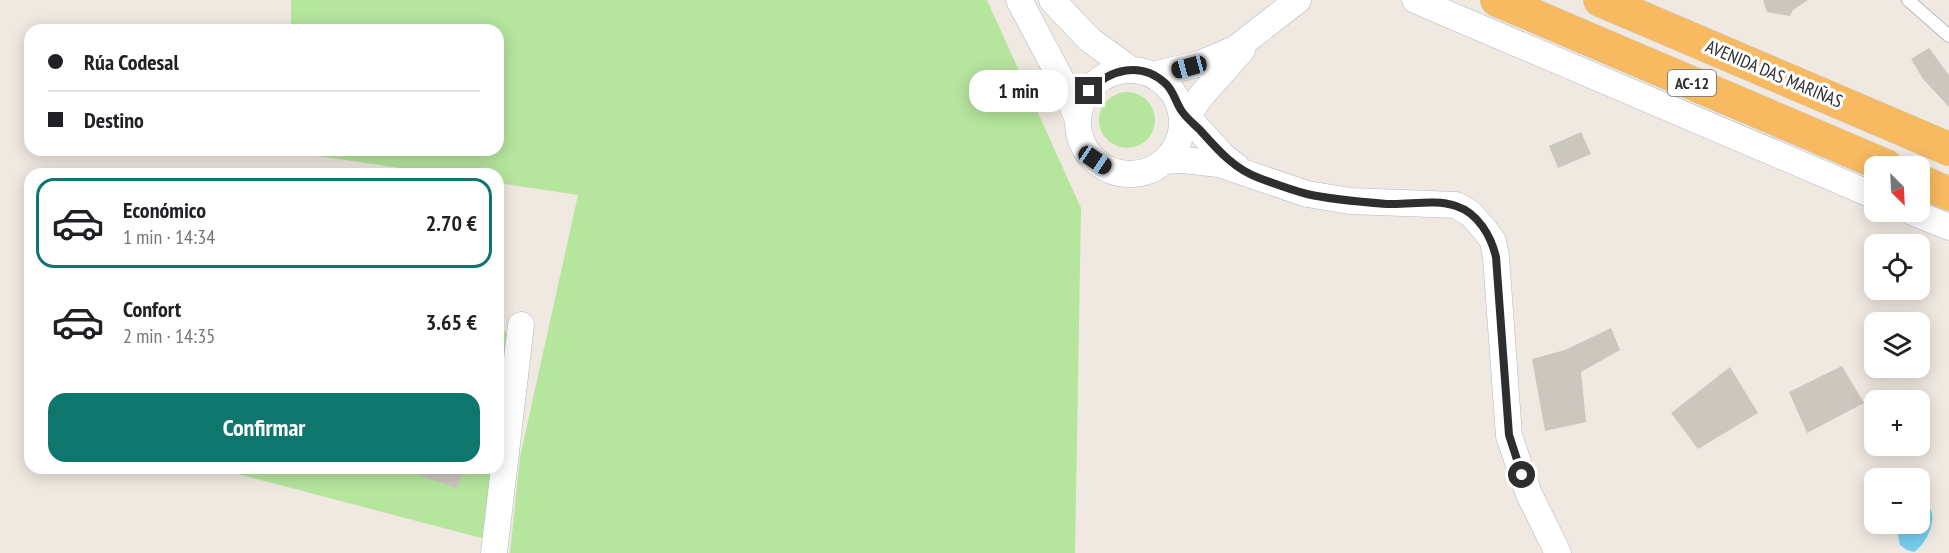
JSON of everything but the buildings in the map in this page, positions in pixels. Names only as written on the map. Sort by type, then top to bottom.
[{"type":"highway","name":"AC-12","points":[[1497,0],[1864,157]]},
{"type":"highway","name":"AVENIDA DAS MARIÑAS","points":[[1600,0],[1949,148]]},
{"type":"highway","points":[[1930,185],[1949,194]]},
{"type":"street","points":[[1019,0],[1063,83],[1078,120],[1080,135],[1086,149],[1095,160],[1108,169],[1122,173],[1137,173],[1151,169],[1164,161],[1180,138],[1184,117],[1257,33]]},
{"type":"street","points":[[1052,0],[1090,40],[1142,72],[1165,83],[1176,96],[1184,117],[1224,157],[1245,173]]},
{"type":"street","points":[[1078,120],[1081,105],[1100,79],[1114,72],[1142,72],[1202,63],[1235,49],[1298,0]]},
{"type":"street","points":[[1415,0],[1864,191]]},
{"type":"street","points":[[1164,161],[1183,160],[1219,164],[1307,194],[1391,204],[1456,205],[1471,214],[1492,241],[1496,257],[1509,435],[1529,494],[1558,553]]},
{"type":"street","points":[[1930,219],[1949,227]]},
{"type":"street","points":[[504,469],[521,325]]},
{"type":"street","points":[[494,553],[503,474]]},
{"type":"lane","points":[[1908,0],[1949,36]]},
{"type":"green space","points":[[291,0],[987,0],[1081,208],[1075,553],[510,553],[520,457],[578,195],[504,184],[504,168],[399,168],[319,156],[504,156],[504,24],[291,24]]},
{"type":"green space","points":[[1122,92],[1132,92],[1147,100],[1153,109],[1155,120],[1153,131],[1147,140],[1132,148],[1122,148],[1111,143],[1104,136],[1099,125],[1099,115],[1104,104],[1111,97]]},
{"type":"green space","points":[[504,330],[514,343],[504,410]]},
{"type":"green space","points":[[238,474],[494,474],[485,539]]},
{"type":"water","points":[[1930,509],[1932,515],[1930,529]]},
{"type":"water","points":[[1928,534],[1914,552],[1900,545],[1898,535]]},
{"type":"route","points":[[1089,91],[1100,79],[1114,72],[1130,69],[1142,71],[1165,83],[1176,96],[1181,110],[1224,157],[1245,173],[1307,194],[1350,201],[1456,205],[1471,214],[1492,241],[1496,257],[1509,435],[1522,475]]}]
